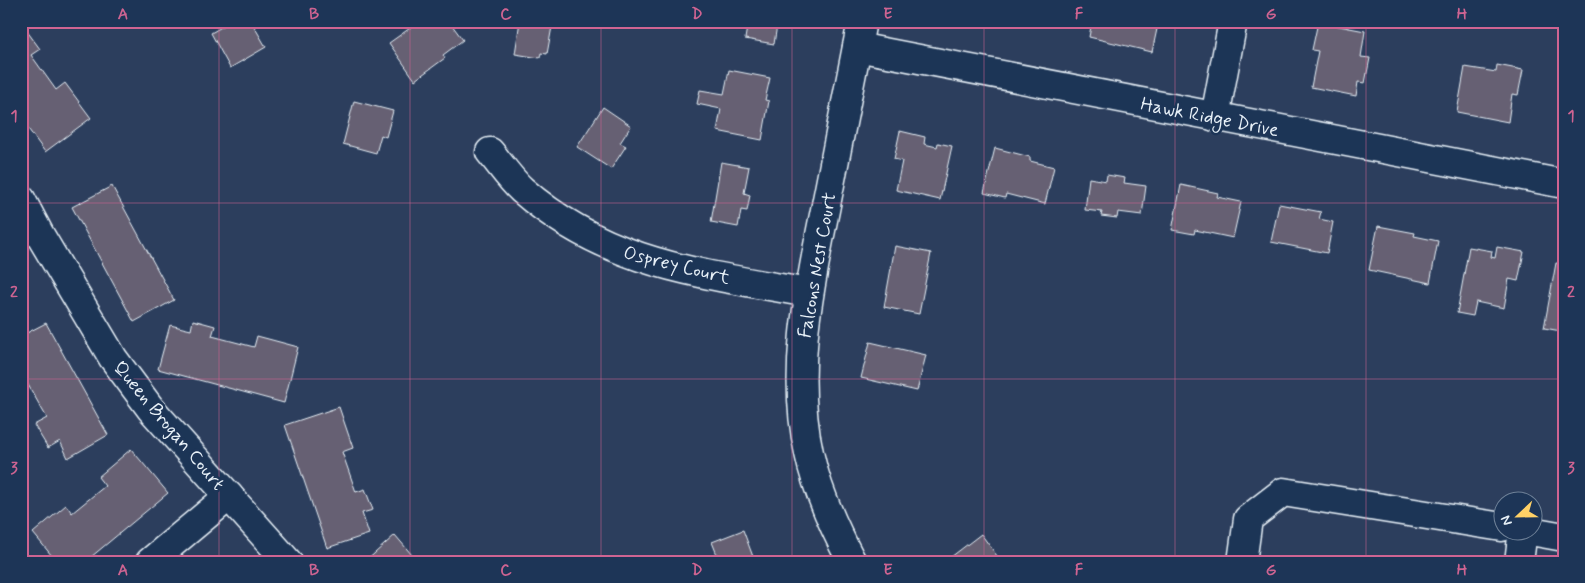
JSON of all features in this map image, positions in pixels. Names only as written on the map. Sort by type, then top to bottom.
[{"type":"street","points":[[1215,117],[1233,21]]},
{"type":"street","name":"Hawk Ridge Drive","points":[[860,34],[1215,117],[1564,184]]},
{"type":"street","name":"Falcons Nest Court","points":[[852,562],[828,512],[817,483],[809,453],[804,420],[802,360],[808,293],[860,34]]},
{"type":"street","name":"Osprey Court","points":[[490,152],[520,189],[581,233],[610,246],[640,258],[669,266],[808,293]]},
{"type":"street","name":"Queen Brogan Court","points":[[21,199],[30,240],[113,358],[151,409],[288,562]]},
{"type":"street","points":[[1242,562],[1248,519],[1283,492],[1492,525]]},
{"type":"street","points":[[150,562],[229,496]]},
{"type":"street","points":[[1542,533],[1564,537]]},
{"type":"street","points":[[1519,562],[1522,540]]},
{"type":"building","points":[[232,21],[251,21],[266,47],[230,68],[211,33]]},
{"type":"building","points":[[420,21],[449,21],[463,40],[443,55],[445,58],[415,80],[389,43]]},
{"type":"building","points":[[520,21],[553,21],[547,54],[541,53],[540,58],[515,54]]},
{"type":"building","points":[[748,21],[785,21],[784,26],[777,25],[774,44],[745,39]]},
{"type":"building","points":[[1092,21],[1112,24],[1113,21],[1153,21],[1152,28],[1157,29],[1152,52],[1089,37]]},
{"type":"building","points":[[1318,22],[1365,31],[1361,57],[1370,58],[1365,83],[1358,82],[1356,96],[1311,87],[1318,51],[1312,50]]},
{"type":"building","points":[[21,23],[40,49],[31,55],[56,90],[65,83],[91,118],[45,152],[21,119]]},
{"type":"building","points":[[1497,65],[1523,70],[1518,95],[1512,94],[1508,122],[1457,112],[1465,67],[1496,72]]},
{"type":"building","points":[[729,70],[770,78],[765,100],[769,101],[762,140],[717,131],[721,109],[697,104],[700,90],[724,94]]},
{"type":"building","points":[[354,101],[393,111],[386,137],[381,135],[376,153],[343,144]]},
{"type":"building","points":[[603,107],[631,126],[620,143],[626,146],[611,169],[577,147]]},
{"type":"building","points":[[900,131],[925,137],[924,144],[937,147],[938,143],[952,146],[940,200],[896,190],[902,161],[894,159]]},
{"type":"building","points":[[995,148],[1030,157],[1030,161],[1054,167],[1045,204],[1006,194],[1005,198],[984,193]]},
{"type":"building","points":[[721,162],[749,167],[744,193],[750,195],[747,211],[741,210],[738,227],[711,222]]},
{"type":"building","points":[[1107,175],[1125,178],[1124,183],[1146,186],[1142,215],[1118,212],[1117,218],[1101,216],[1102,212],[1085,210],[1089,178],[1106,181]]},
{"type":"building","points":[[1181,185],[1218,193],[1217,197],[1241,202],[1233,238],[1195,230],[1194,234],[1172,230]]},
{"type":"building","points":[[112,186],[174,300],[134,322],[72,207]]},
{"type":"building","points":[[1279,204],[1321,212],[1319,219],[1333,222],[1327,253],[1271,242]]},
{"type":"building","points":[[1378,226],[1415,233],[1414,236],[1438,241],[1430,283],[1369,270]]},
{"type":"building","points":[[895,246],[931,253],[919,314],[884,307]]},
{"type":"building","points":[[1469,247],[1492,251],[1491,257],[1495,258],[1497,247],[1524,252],[1518,281],[1509,279],[1504,308],[1476,302],[1473,316],[1457,313]]},
{"type":"building","points":[[1556,263],[1564,264],[1564,318],[1561,331],[1544,328]]},
{"type":"building","points":[[193,320],[215,326],[212,336],[254,347],[257,336],[298,347],[284,403],[158,369],[170,325],[191,330]]},
{"type":"building","points":[[46,323],[108,435],[68,458],[60,441],[48,448],[34,425],[47,418],[27,383],[21,386],[21,336]]},
{"type":"building","points":[[870,342],[926,355],[917,391],[861,378]]},
{"type":"building","points":[[339,407],[353,448],[342,452],[356,492],[365,489],[373,510],[362,513],[369,534],[327,548],[285,425]]},
{"type":"building","points":[[131,449],[168,493],[85,562],[57,562],[33,533],[66,505],[72,513],[105,486],[98,477]]},
{"type":"building","points":[[743,530],[755,562],[720,562],[712,542]]},
{"type":"building","points":[[981,534],[1000,560],[997,562],[955,562],[951,557]]},
{"type":"building","points":[[395,535],[418,562],[365,562]]}]
